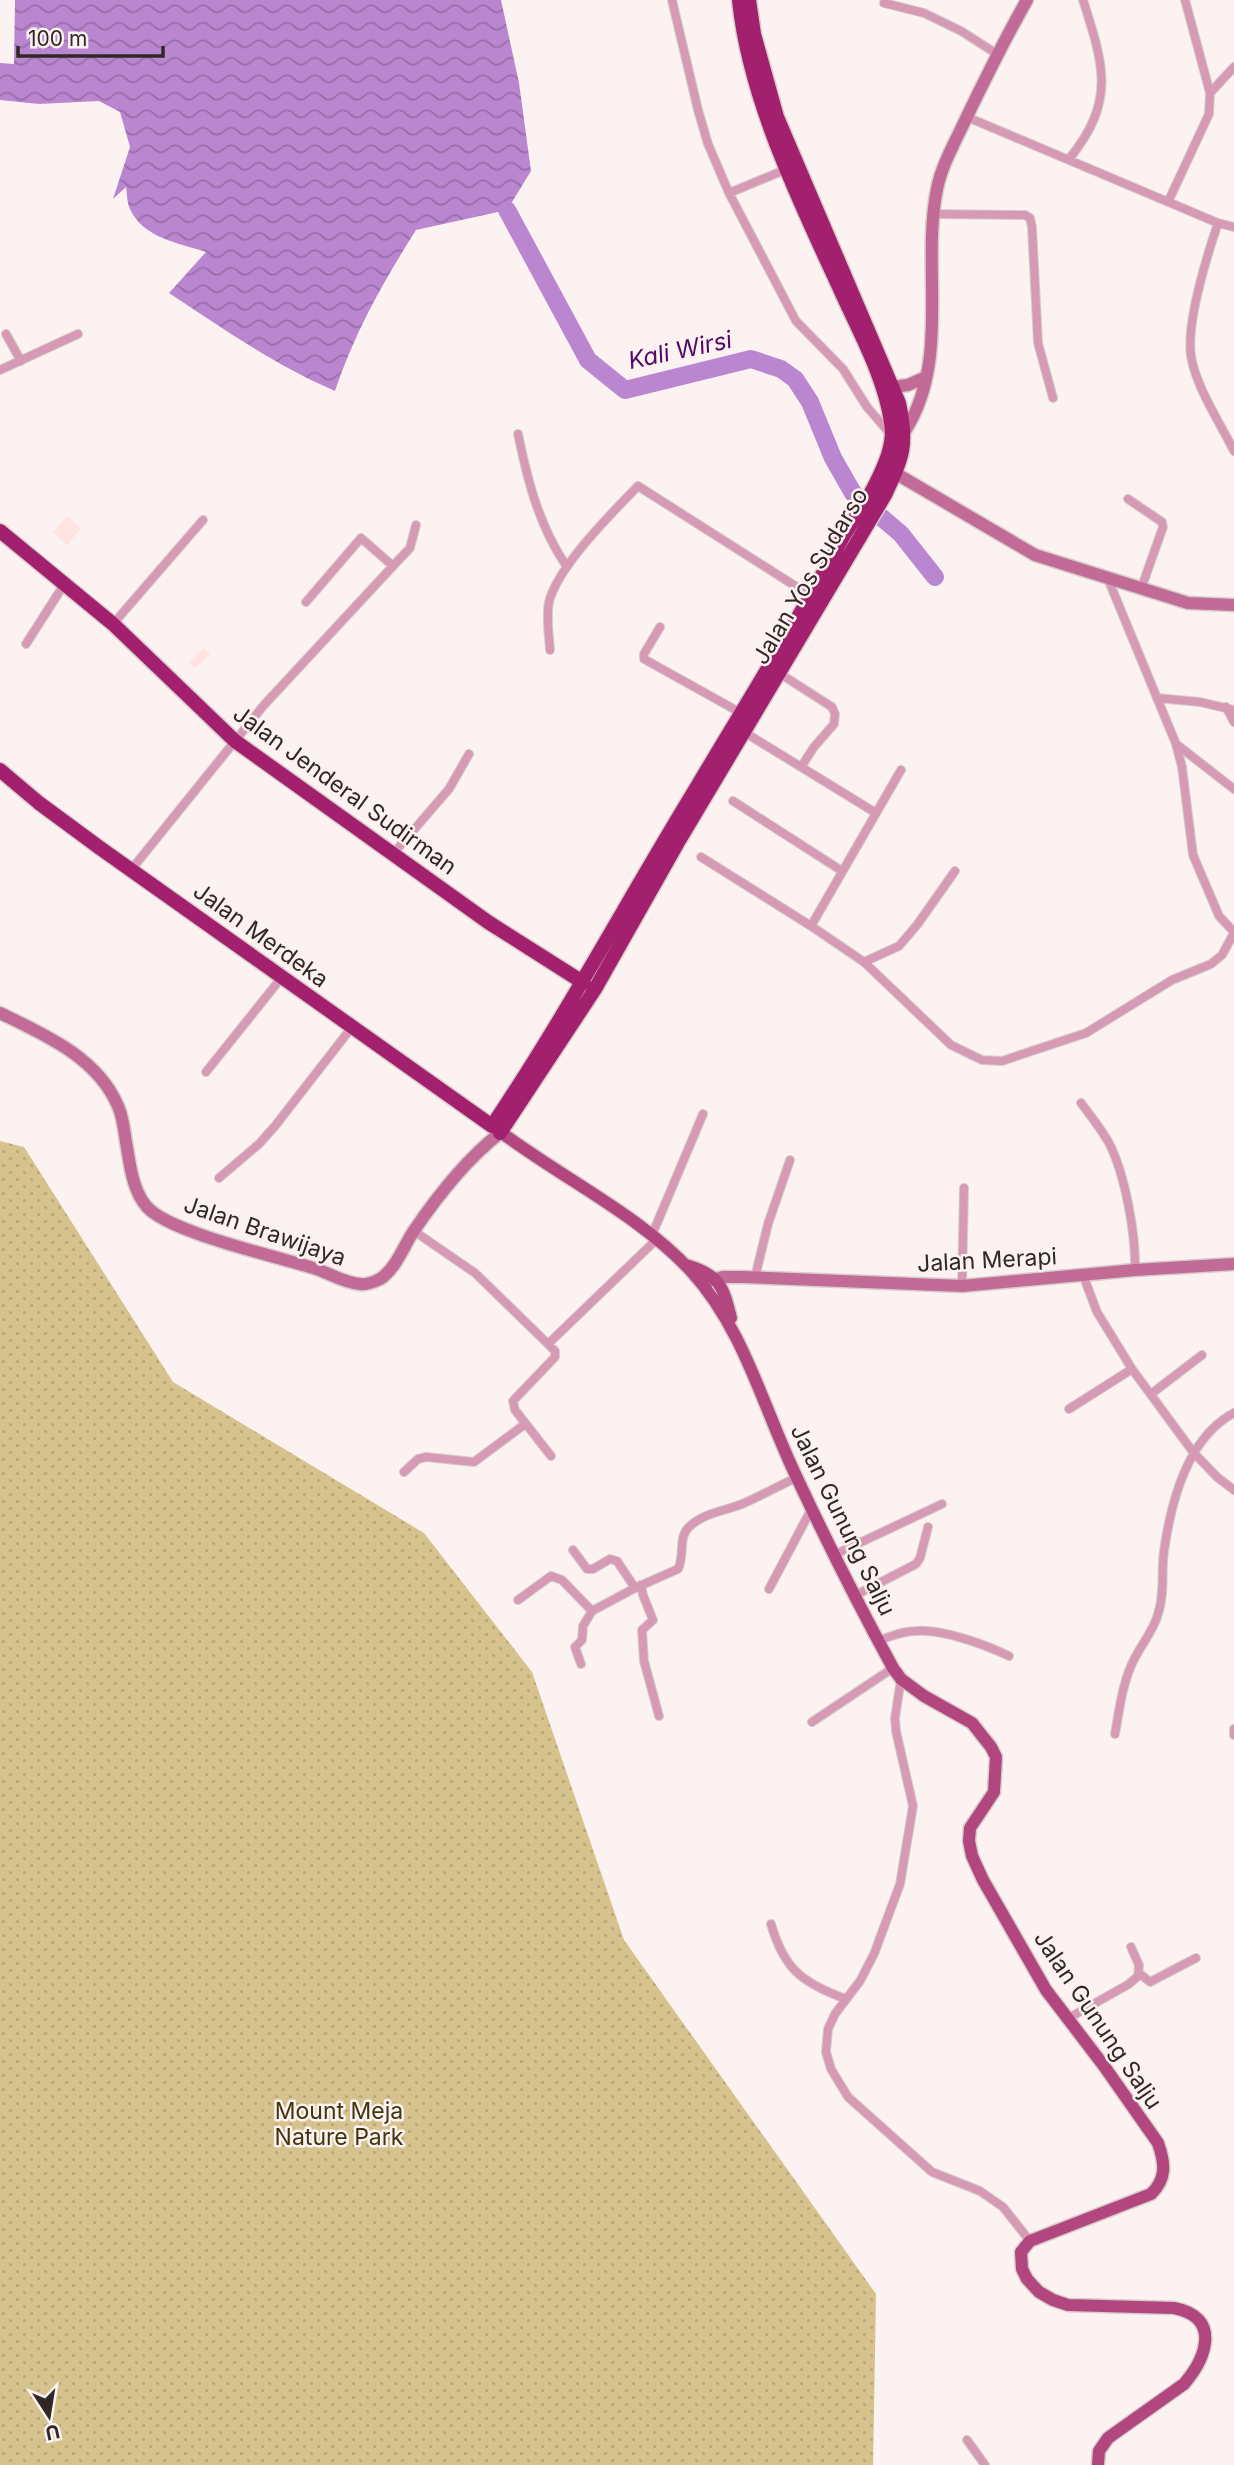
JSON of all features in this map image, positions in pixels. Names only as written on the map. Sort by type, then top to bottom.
[{"type":"highway","name":"Jalan Yos Sudarso","points":[[739,0],[746,45],[761,100],[787,169],[828,249],[899,403],[898,433],[888,453],[880,491]]},
{"type":"highway","name":"Jalan Yos Sudarso","points":[[496,1129],[595,989],[741,713],[811,596],[880,491],[895,473],[902,453],[898,433],[878,376],[777,117],[754,34],[749,0]]},
{"type":"highway","name":"Jalan Yos Sudarso","points":[[496,1129],[694,804],[744,732],[862,519]]},
{"type":"highway","name":"Jalan Jenderal Sudirman","points":[[0,531],[113,624],[235,741],[488,922],[584,983]]},
{"type":"highway","name":"Jalan Merdeka","points":[[0,770],[39,803],[131,870],[496,1129]]},
{"type":"main road","name":"Jalan Gunung Salju","points":[[496,1129],[655,1237],[702,1284],[733,1329]]},
{"type":"main road","name":"Jalan Gunung Salju","points":[[684,1264],[709,1273],[718,1282],[733,1329],[796,1478],[878,1641],[897,1673],[923,1696],[972,1723],[984,1735],[996,1757],[994,1792],[970,1828],[972,1856],[982,1880],[1046,1990],[1104,2066],[1158,2143],[1163,2156],[1164,2174],[1159,2186],[1151,2194],[1030,2241]]},
{"type":"main road","points":[[1030,2241],[1021,2252],[1022,2269],[1033,2286],[1053,2300],[1068,2305],[1188,2310],[1198,2317],[1203,2329],[1206,2348],[1194,2373],[1184,2384],[1108,2438],[1099,2451],[1098,2465]]},
{"type":"street","points":[[672,0],[708,144],[729,192],[796,321],[843,369],[867,407],[898,433],[916,411],[926,377],[933,303],[933,214],[940,174],[997,54],[1027,0]]},
{"type":"street","points":[[1069,159],[1091,129],[1101,98],[1101,68],[1083,0]]},
{"type":"street","points":[[1168,202],[1209,114],[1210,93],[1185,0]]},
{"type":"street","points":[[884,3],[924,13],[961,31],[997,54]]},
{"type":"street","points":[[1210,93],[1234,67]]},
{"type":"street","points":[[967,117],[1218,223],[1234,227]]},
{"type":"street","points":[[729,192],[787,169]]},
{"type":"street","points":[[933,214],[1025,215],[1030,218],[1038,343],[1053,398]]},
{"type":"street","points":[[1218,223],[1193,319],[1190,343],[1195,369],[1234,451]]},
{"type":"street","points":[[6,334],[21,362]]},
{"type":"street","points":[[0,370],[78,334]]},
{"type":"street","points":[[892,387],[908,385],[926,377]]},
{"type":"street","points":[[518,434],[526,474],[541,520],[567,567]]},
{"type":"street","points":[[895,473],[1035,555],[1188,603],[1234,605]]},
{"type":"street","points":[[550,650],[550,599],[567,567],[639,486],[811,596]]},
{"type":"street","points":[[1128,499],[1162,522],[1163,527],[1141,589]]},
{"type":"street","points":[[113,624],[203,520]]},
{"type":"street","points":[[131,870],[297,668],[410,548],[416,525]]},
{"type":"street","points":[[306,603],[360,538],[393,566]]},
{"type":"street","points":[[701,857],[864,962],[951,1045],[982,1060],[994,1062],[1076,1037],[1101,1025],[1172,979],[1211,964],[1222,955],[1234,932],[1219,916],[1193,855],[1182,767],[1176,744],[1108,579]]},
{"type":"street","points":[[26,644],[65,583]]},
{"type":"street","points":[[660,627],[644,654],[644,659],[741,713]]},
{"type":"street","points":[[779,673],[832,708],[835,714],[834,724],[801,766]]},
{"type":"street","points":[[1157,698],[1230,708],[1234,722]]},
{"type":"street","points":[[744,732],[876,813]]},
{"type":"street","points":[[1176,744],[1234,789]]},
{"type":"street","points":[[393,855],[449,789],[469,754]]},
{"type":"street","points":[[811,926],[901,770]]},
{"type":"street","points":[[733,801],[842,871]]},
{"type":"street","points":[[864,962],[899,946],[918,925],[955,871]]},
{"type":"street","points":[[206,1072],[282,977]]},
{"type":"street","name":"Jalan Brawijaya","points":[[0,1013],[77,1055],[103,1080],[120,1109],[139,1196],[150,1210],[223,1242],[311,1267],[357,1284],[371,1283],[387,1274],[414,1231],[496,1129]]},
{"type":"street","points":[[219,1178],[275,1126],[352,1027]]},
{"type":"street","points":[[1081,1103],[1102,1132],[1114,1155],[1132,1225],[1135,1270]]},
{"type":"street","points":[[548,1344],[655,1237],[703,1114]]},
{"type":"street","points":[[749,1277],[790,1160]]},
{"type":"street","points":[[962,1286],[964,1188]]},
{"type":"street","points":[[414,1231],[475,1273],[555,1351],[555,1357],[513,1401],[515,1410],[551,1456]]},
{"type":"street","name":"Jalan Merapi","points":[[702,1284],[749,1277],[962,1286],[1234,1264]]},
{"type":"street","points":[[1083,1275],[1097,1312],[1132,1369],[1193,1452],[1234,1490]]},
{"type":"street","points":[[711,1295],[718,1282]]},
{"type":"street","points":[[1151,1394],[1202,1355]]},
{"type":"street","points":[[1069,1409],[1132,1369]]},
{"type":"street","points":[[1115,1734],[1126,1678],[1161,1606],[1164,1550],[1176,1497],[1193,1452],[1200,1441],[1221,1420],[1234,1413]]},
{"type":"street","points":[[404,1472],[418,1459],[426,1457],[474,1462],[525,1424]]},
{"type":"street","points":[[581,1664],[575,1647],[582,1640],[583,1626],[592,1611],[678,1569],[682,1560],[682,1543],[689,1527],[708,1515],[741,1504],[796,1478]]},
{"type":"street","points":[[836,1554],[942,1504]]},
{"type":"street","points":[[769,1589],[812,1508]]},
{"type":"street","points":[[856,1595],[919,1561],[928,1527]]},
{"type":"street","points":[[573,1550],[587,1569],[593,1569],[610,1559],[617,1561],[643,1595],[653,1620],[642,1630],[644,1661],[659,1716]]},
{"type":"street","points":[[518,1600],[551,1576],[562,1580],[592,1611]]},
{"type":"street","points":[[878,1641],[917,1630],[993,1648],[1009,1656]]},
{"type":"street","points":[[812,1722],[897,1673]]},
{"type":"street","points":[[897,1673],[895,1718],[913,1813],[900,1884],[860,1981],[828,2029],[826,2052],[831,2069],[848,2097],[932,2172],[980,2191],[1003,2207],[1030,2241]]},
{"type":"street","points":[[1234,1729],[1234,1735]]},
{"type":"street","points":[[771,1923],[778,1948],[792,1970],[817,1988],[846,1999]]},
{"type":"street","points":[[1067,2020],[1129,1984],[1139,1973],[1139,1965],[1131,1947]]},
{"type":"street","points":[[1139,1973],[1150,1982],[1196,1958]]},
{"type":"street","points":[[967,2440],[985,2465]]},
{"type":"shaded area","points":[[67,516],[81,528],[67,545],[53,533]]},
{"type":"shaded area","points":[[203,648],[210,654],[195,668],[189,662]]},
{"type":"green space","name":"Mount Meja Nature Park","points":[[0,1141],[24,1147],[173,1382],[424,1533],[532,1672],[624,1940],[876,2294],[873,2465],[0,2465]]},
{"type":"water","points":[[15,0],[501,0],[519,83],[531,171],[507,210],[416,230],[371,308],[335,391],[271,358],[169,293],[206,252],[163,238],[144,227],[130,209],[126,187],[113,199],[130,147],[120,112],[99,101],[39,104],[0,100],[0,63],[14,64]]},
{"type":"waterway","name":"Kali Wirsi","points":[[507,210],[588,360],[625,390],[751,359],[781,369],[795,379],[810,402],[833,458],[853,493],[901,534],[935,577]]}]
